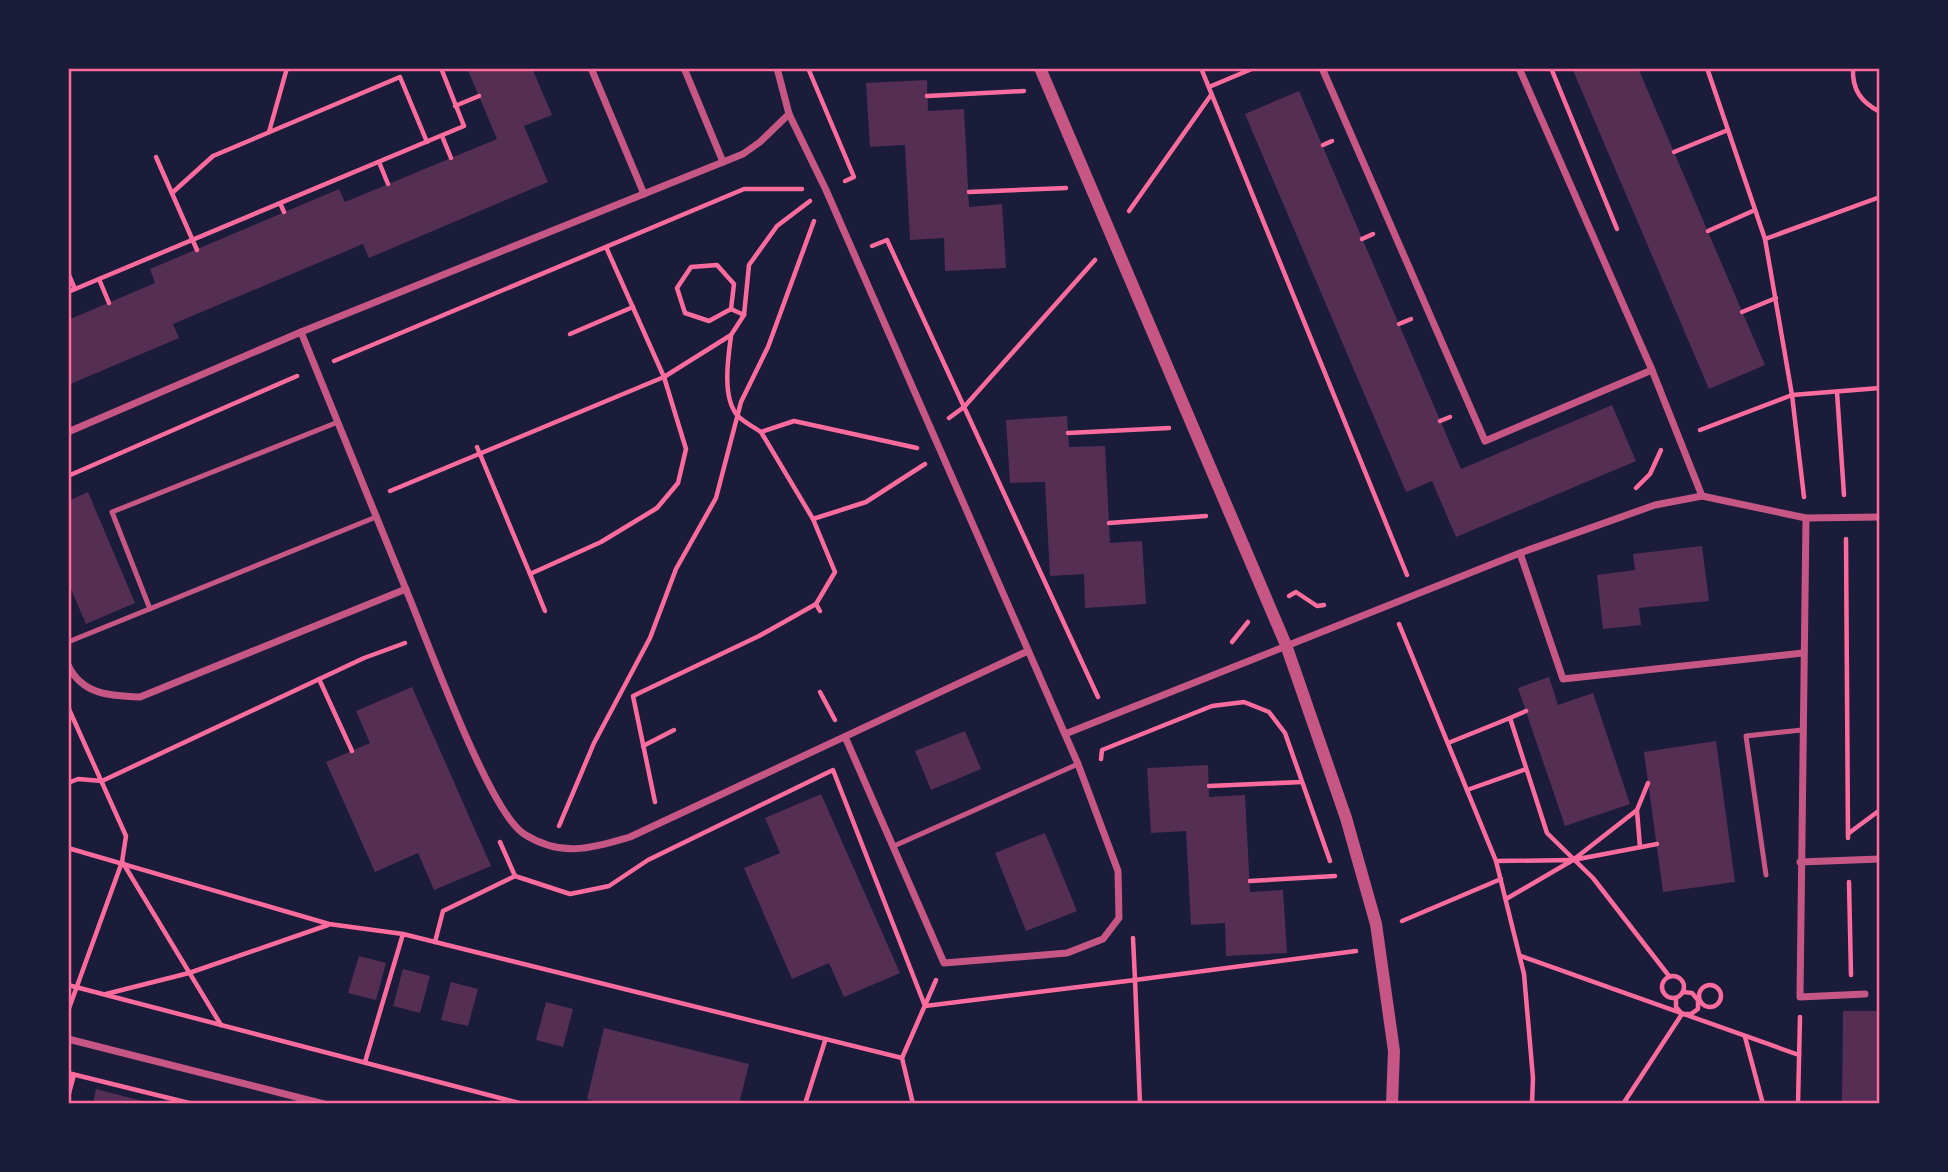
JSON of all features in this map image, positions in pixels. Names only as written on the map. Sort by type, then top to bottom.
[{"type":"street","points":[[591,68],[644,194]]},
{"type":"street","points":[[684,68],[723,162]]},
{"type":"street","points":[[777,68],[789,114],[826,190],[1078,764],[1118,871],[1119,918],[1103,939],[1067,953],[944,963],[846,739]]},
{"type":"street","points":[[1040,68],[1286,645],[1346,818],[1376,924],[1394,1051],[1392,1104]]},
{"type":"street","points":[[1322,68],[1485,441],[1652,370]]},
{"type":"street","points":[[1519,68],[1652,370],[1702,496]]},
{"type":"street","points":[[68,432],[301,332],[723,162],[760,142],[789,114]]},
{"type":"street","points":[[301,332],[406,589],[492,789],[521,833],[550,846],[580,851],[630,837],[846,739],[1028,651]]},
{"type":"street","points":[[1065,734],[1520,553],[1655,505],[1702,496],[1806,518],[1880,517]]},
{"type":"street","points":[[1806,518],[1800,997],[1865,994]]},
{"type":"street","points":[[1520,553],[1563,680],[1803,653]]},
{"type":"street","points":[[68,665],[87,688],[107,696],[140,697],[406,589]]},
{"type":"street","points":[[1800,862],[1880,859]]},
{"type":"street","points":[[68,1039],[324,1104]]},
{"type":"lane","points":[[150,609],[111,512],[338,422]]},
{"type":"lane","points":[[68,642],[376,517]]},
{"type":"lane","points":[[1766,875],[1746,736],[1802,730]]},
{"type":"lane","points":[[894,846],[1078,764]]},
{"type":"path","points":[[268,133],[286,68]]},
{"type":"path","points":[[68,292],[464,126],[440,68]]},
{"type":"path","points":[[370,500],[664,377],[731,335],[744,315],[749,265],[777,226],[826,190],[854,177],[808,68]]},
{"type":"path","points":[[1201,68],[1409,579]]},
{"type":"path","points":[[1209,87],[1255,68]]},
{"type":"path","points":[[1707,68],[1765,239],[1792,395],[1806,518]]},
{"type":"path","points":[[1853,68],[1853,86],[1867,105],[1880,112]]},
{"type":"path","points":[[172,193],[213,156],[400,77],[427,142]]},
{"type":"path","points":[[927,96],[1028,91],[1023,80]]},
{"type":"path","points":[[1129,211],[1212,94]]},
{"type":"path","points":[[455,106],[479,96]]},
{"type":"path","points":[[1674,152],[1728,130]]},
{"type":"path","points":[[442,136],[451,158]]},
{"type":"path","points":[[156,156],[197,250]]},
{"type":"path","points":[[379,162],[388,184]]},
{"type":"path","points":[[969,192],[1070,188],[1065,176]]},
{"type":"path","points":[[68,476],[316,368],[744,189],[826,190]]},
{"type":"path","points":[[550,846],[594,743],[650,638],[676,569],[716,498],[737,416],[768,347],[826,190]]},
{"type":"path","points":[[1765,239],[1880,197]]},
{"type":"path","points":[[280,203],[284,212]]},
{"type":"path","points":[[1708,231],[1755,210]]},
{"type":"path","points":[[854,254],[887,240],[1098,697],[1110,692]]},
{"type":"path","points":[[530,574],[601,542],[657,508],[678,483],[686,449],[664,377],[606,247]]},
{"type":"path","points":[[931,430],[964,407],[1100,254],[1105,267]]},
{"type":"path","points":[[717,265],[734,284],[731,309],[709,321],[685,313],[677,288],[691,267],[717,265]]},
{"type":"path","points":[[68,273],[75,289]]},
{"type":"path","points":[[99,279],[109,303]]},
{"type":"path","points":[[1742,312],[1776,298]]},
{"type":"path","points":[[570,334],[633,307]]},
{"type":"path","points":[[731,309],[744,315]]},
{"type":"path","points":[[659,824],[632,696],[759,636],[816,604],[835,572],[813,519],[761,432],[737,416],[731,404],[731,335]]},
{"type":"path","points":[[1700,430],[1792,395],[1880,388]]},
{"type":"path","points":[[1837,392],[1846,517],[1851,995]]},
{"type":"path","points":[[1170,416],[1175,428]]},
{"type":"path","points":[[761,432],[794,421],[942,454]]},
{"type":"path","points":[[1068,433],[1157,429]]},
{"type":"path","points":[[477,447],[545,611]]},
{"type":"path","points":[[813,519],[866,502],[942,454]]},
{"type":"path","points":[[1109,523],[1193,517]]},
{"type":"path","points":[[816,604],[820,611]]},
{"type":"path","points":[[1392,606],[1496,861],[1521,956],[1533,1078],[1532,1104]]},
{"type":"path","points":[[1228,646],[1247,626],[1249,613]]},
{"type":"path","points":[[68,783],[78,779],[102,780],[396,644],[405,643],[414,648]]},
{"type":"path","points":[[319,679],[352,751]]},
{"type":"path","points":[[1100,764],[1102,750],[1212,706],[1244,702],[1269,712],[1285,733],[1339,888]]},
{"type":"path","points":[[68,707],[71,721],[102,780],[126,835],[122,862],[68,1011]]},
{"type":"path","points":[[1448,743],[1526,711]]},
{"type":"path","points":[[1510,718],[1547,833],[1594,878],[1669,976]]},
{"type":"path","points":[[643,746],[674,730]]},
{"type":"path","points":[[1467,790],[1526,769]]},
{"type":"path","points":[[435,942],[443,911],[515,876],[570,894],[609,886],[648,860],[833,770],[926,1006]]},
{"type":"path","points":[[1209,786],[1302,782]]},
{"type":"path","points":[[1640,847],[1637,810],[1648,783]]},
{"type":"path","points":[[1506,899],[1573,860],[1637,810]]},
{"type":"path","points":[[1848,833],[1880,810]]},
{"type":"path","points":[[498,838],[515,876]]},
{"type":"path","points":[[1496,861],[1573,860],[1657,844]]},
{"type":"path","points":[[68,848],[329,924],[403,934],[902,1058]]},
{"type":"path","points":[[122,862],[220,1025]]},
{"type":"path","points":[[1250,881],[1335,876]]},
{"type":"path","points":[[1402,921],[1501,879]]},
{"type":"path","points":[[105,995],[190,974],[329,924]]},
{"type":"path","points":[[1132,929],[1140,1104]]},
{"type":"path","points":[[365,1062],[403,934]]},
{"type":"path","points":[[926,1006],[1356,951],[1354,938]]},
{"type":"path","points":[[1521,956],[1799,1055]]},
{"type":"path","points":[[913,1104],[902,1058],[944,963]]},
{"type":"path","points":[[1669,976],[1678,976],[1684,983],[1683,992],[1676,998],[1668,998],[1662,991],[1662,982],[1669,976]]},
{"type":"path","points":[[1676,998],[1676,1007],[1682,1014],[1691,1014],[1698,1009],[1698,1000],[1699,991],[1706,984],[1715,985],[1721,992],[1720,1001],[1713,1007],[1704,1006],[1698,1000],[1692,993],[1683,992]]},
{"type":"path","points":[[68,985],[523,1104]]},
{"type":"path","points":[[1798,1104],[1800,997]]},
{"type":"path","points":[[1623,1104],[1682,1014]]},
{"type":"path","points":[[1744,1036],[1763,1104]]},
{"type":"path","points":[[805,1104],[825,1041]]},
{"type":"path","points":[[68,1097],[71,1074],[193,1104]]},
{"type":"building","points":[[467,68],[532,68],[552,115],[524,126],[548,182],[369,258],[363,244],[173,324],[179,338],[68,385],[68,320],[155,283],[150,269],[339,189],[345,202],[497,139]]},
{"type":"building","points":[[1572,68],[1638,68],[1765,365],[1709,389]]},
{"type":"building","points":[[927,80],[928,111],[964,109],[969,207],[1002,204],[1006,268],[945,271],[944,238],[910,240],[905,145],[870,147],[866,83]]},
{"type":"building","points":[[1299,91],[1461,469],[1612,405],[1636,461],[1456,537],[1432,481],[1406,492],[1245,114]]},
{"type":"building","points":[[1067,416],[1069,447],[1105,446],[1110,543],[1142,541],[1146,604],[1085,608],[1084,574],[1050,576],[1045,482],[1010,483],[1006,420]]},
{"type":"building","points":[[88,492],[135,603],[86,624],[68,582],[68,501]]},
{"type":"building","points":[[1702,546],[1709,601],[1639,608],[1641,625],[1603,629],[1597,575],[1635,570],[1633,554]]},
{"type":"building","points":[[1549,677],[1558,705],[1593,693],[1630,804],[1565,826],[1518,688]]},
{"type":"building","points":[[412,687],[491,866],[434,890],[418,853],[375,872],[326,762],[370,743],[356,711]]},
{"type":"building","points":[[965,731],[981,769],[931,790],[915,751]]},
{"type":"building","points":[[1716,741],[1735,882],[1663,892],[1644,752]]},
{"type":"building","points":[[1208,765],[1209,797],[1245,795],[1250,892],[1283,890],[1287,953],[1226,956],[1225,923],[1191,925],[1186,831],[1151,833],[1147,768]]},
{"type":"building","points":[[821,794],[900,973],[844,997],[829,963],[792,979],[744,868],[780,853],[765,818]]},
{"type":"building","points":[[1045,833],[1077,911],[1026,931],[995,853]]},
{"type":"building","points":[[359,956],[386,963],[376,1000],[348,993]]},
{"type":"building","points":[[403,969],[430,976],[420,1013],[393,1006]]},
{"type":"building","points":[[451,982],[478,989],[468,1026],[441,1020]]},
{"type":"building","points":[[546,1002],[573,1009],[563,1047],[536,1040]]},
{"type":"building","points":[[1843,1011],[1880,1011],[1880,1104],[1842,1104]]},
{"type":"building","points":[[604,1028],[749,1064],[739,1104],[605,1104],[587,1099]]},
{"type":"building","points":[[96,1089],[150,1103],[150,1104],[93,1104]]}]
